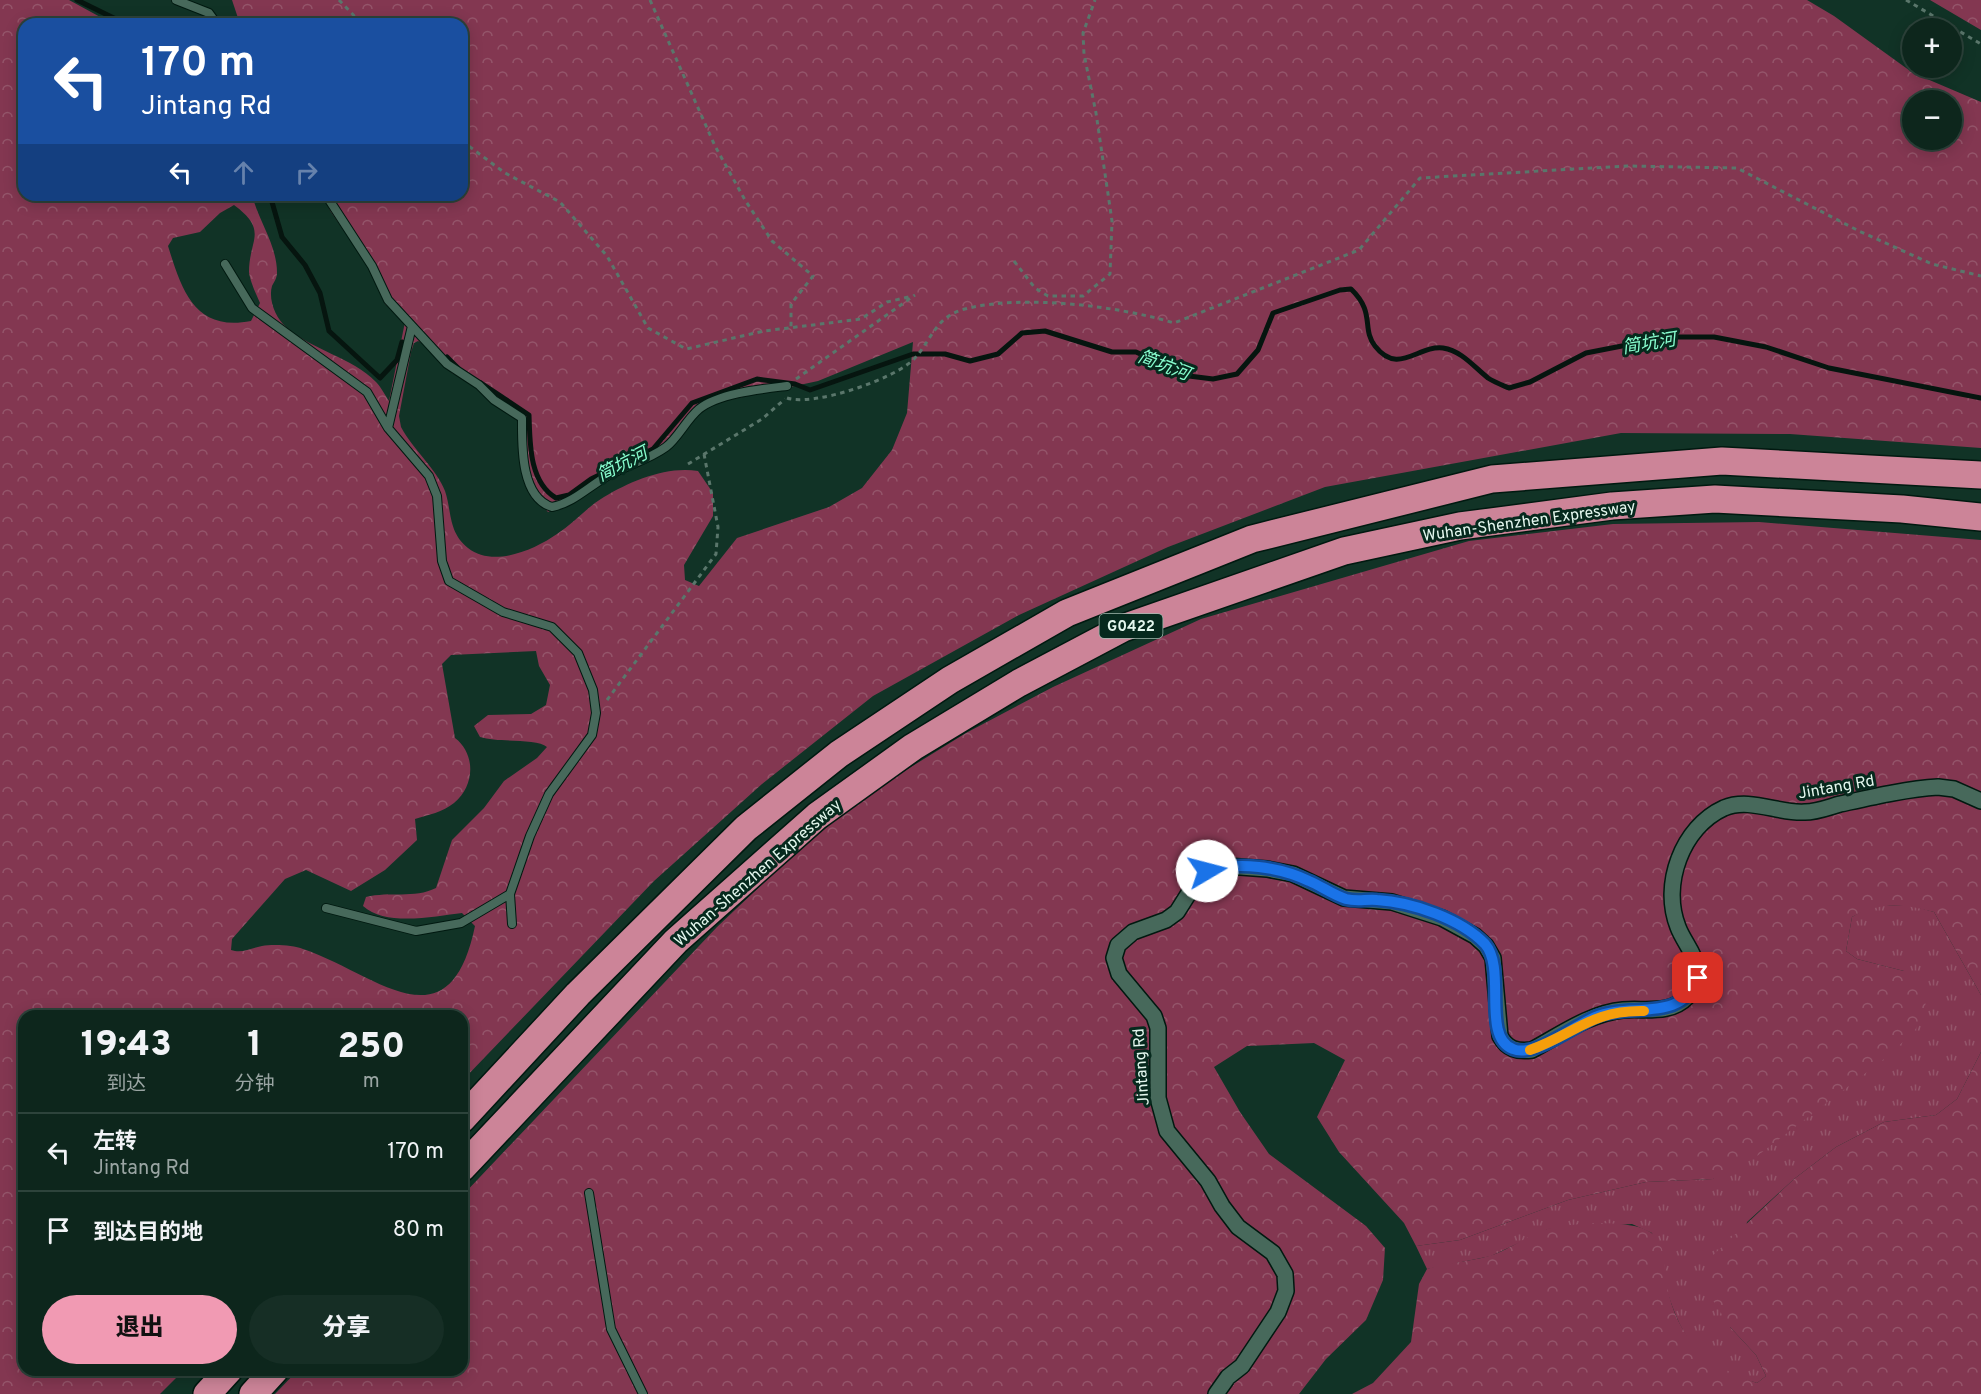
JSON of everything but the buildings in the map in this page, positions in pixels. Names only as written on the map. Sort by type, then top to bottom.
[{"type":"highway","name":"Wuhan-Shenzhen Expressway","points":[[468,1113],[578,994],[746,828],[839,754],[950,680],[1066,613],[1252,539],[1492,479],[1722,461],[1981,474]]},
{"type":"highway","name":"Wuhan-Shenzhen Expressway","points":[[468,1162],[676,941],[817,816],[913,747],[1019,683],[1123,628],[1344,551],[1460,526],[1612,506],[1714,499],[1902,509],[1981,517]]},
{"type":"highway","points":[[207,1394],[224,1376]]},
{"type":"highway","points":[[253,1394],[270,1376]]},
{"type":"street","name":"Jintang Rd","points":[[1216,1394],[1219,1387],[1242,1366],[1278,1312],[1286,1291],[1285,1274],[1274,1253],[1233,1221],[1208,1180],[1167,1131],[1158,1098],[1158,1028],[1154,1016],[1119,974],[1114,958],[1118,945],[1133,932],[1166,920],[1177,912],[1201,874],[1227,866],[1293,874],[1344,898],[1357,901],[1376,900],[1415,907],[1461,927],[1486,946],[1493,958],[1500,1036],[1505,1044],[1523,1052],[1532,1050],[1596,1017],[1624,1010],[1652,1011],[1680,1003],[1688,996],[1698,978],[1697,968],[1676,922],[1671,899],[1672,885],[1687,843],[1700,823],[1711,815],[1727,807],[1748,805],[1805,813],[1938,787],[1954,789],[1981,801]]},
{"type":"lane","points":[[176,0],[209,13],[213,18]]},
{"type":"lane","points":[[330,201],[372,266],[388,300],[447,364],[479,384],[494,400],[522,418],[524,471],[540,499],[552,507],[577,497],[605,477],[667,447],[682,425],[700,408],[718,400],[787,386]]},
{"type":"lane","points":[[225,264],[252,308],[367,392],[388,428],[429,477],[437,496],[442,561],[449,581],[503,612],[552,627],[578,653],[593,690],[596,713],[592,735],[549,794],[530,836],[510,894],[512,924]]},
{"type":"lane","points":[[388,428],[412,326]]},
{"type":"lane","points":[[326,908],[416,931],[461,923],[510,894]]},
{"type":"lane","points":[[589,1193],[612,1329],[643,1394]]},
{"type":"path","points":[[339,0],[356,18]]},
{"type":"path","points":[[650,0],[715,146],[745,200],[772,241],[813,276],[791,304],[791,328]]},
{"type":"path","points":[[1014,261],[1035,288],[1048,296],[1067,298],[1083,296],[1110,274],[1112,221],[1096,114],[1084,54],[1083,33],[1095,0]]},
{"type":"path","points":[[1906,0],[1981,44]]},
{"type":"path","points":[[468,145],[505,173],[560,202],[607,256],[648,328],[686,349],[764,331],[861,319],[887,302],[915,295],[801,375]]},
{"type":"path","points":[[688,464],[772,412],[786,397],[802,401],[834,395],[886,376],[914,359],[944,319],[964,309],[994,304],[1066,304],[1153,316],[1174,323],[1359,250],[1420,178],[1626,166],[1737,168],[1859,231],[1932,264],[1981,276]]},
{"type":"path","points":[[1066,304],[1067,298]]},
{"type":"path","points":[[596,713],[716,554],[718,528],[704,454]]},
{"type":"green space","points":[[0,0],[69,0],[102,18],[18,18],[18,201],[254,201],[274,253],[277,273],[271,297],[279,319],[286,327],[308,342],[366,373],[378,384],[389,401],[405,322],[385,304],[367,264],[325,201],[468,201],[468,18],[238,18],[232,0],[1807,0],[1834,16],[1902,65],[1902,78],[1925,78],[1953,90],[1902,90],[1902,150],[1962,150],[1962,94],[1981,102],[1981,448],[1790,434],[1621,433],[1325,487],[1168,547],[1019,615],[873,696],[762,784],[654,881],[468,1075],[468,1010],[18,1010],[18,1376],[178,1376],[160,1394],[0,1394]],"holes":[[[234,205],[245,214],[254,229],[255,236],[249,272],[260,303],[251,321],[232,323],[216,320],[204,314],[186,292],[168,246],[173,238],[200,232],[220,213]],[[418,341],[426,345],[452,373],[476,386],[518,419],[522,468],[531,488],[548,512],[668,448],[701,410],[719,402],[818,381],[913,342],[907,413],[892,450],[862,488],[829,507],[737,538],[699,586],[685,580],[684,565],[713,516],[713,493],[698,471],[661,473],[626,485],[598,501],[557,534],[525,551],[501,557],[478,554],[468,548],[454,528],[441,483],[401,427],[399,416],[411,352],[414,343]],[[536,651],[539,666],[550,685],[546,705],[531,714],[488,715],[474,726],[480,737],[535,742],[547,747],[537,758],[504,781],[484,808],[452,840],[436,888],[419,893],[366,897],[363,906],[384,916],[397,918],[425,918],[462,913],[475,926],[463,964],[447,986],[428,995],[406,993],[382,985],[299,948],[272,945],[243,951],[231,950],[232,939],[285,879],[306,870],[351,891],[385,870],[417,840],[415,819],[445,809],[461,796],[466,788],[470,770],[467,753],[455,738],[442,664],[451,655]]]},
{"type":"green space","points":[[1930,0],[1981,0],[1981,30]]},
{"type":"green space","points":[[1759,522],[1981,540],[1981,995],[1934,912],[1913,907],[1883,906],[1852,917],[1846,951],[1857,959],[1904,971],[1923,983],[1926,1009],[1914,1032],[1884,1059],[1757,1156],[1713,1179],[1646,1182],[1568,1200],[1460,1240],[1416,1246],[1404,1223],[1339,1152],[1317,1117],[1345,1060],[1314,1043],[1247,1046],[1214,1067],[1240,1112],[1269,1154],[1366,1226],[1385,1248],[1383,1280],[1366,1320],[1326,1359],[1299,1394],[275,1394],[292,1376],[468,1376],[468,1190],[717,927],[792,856],[864,796],[966,733],[1053,687],[1201,619],[1469,541],[1613,524]]},
{"type":"green space","points":[[1909,905],[1934,912],[1981,995],[1981,1052],[1957,1099],[1936,1115],[1884,1122],[1836,1147],[1794,1179],[1747,1222],[1730,1327],[1756,1355],[1766,1376],[1757,1383],[1726,1373],[1708,1361],[1694,1347],[1674,1312],[1652,1233],[1632,1224],[1548,1229],[1491,1256],[1427,1269],[1416,1246],[1460,1240],[1568,1200],[1646,1182],[1713,1179],[1904,971],[1857,959],[1846,951],[1852,917],[1871,906]]},
{"type":"green space","points":[[1981,1052],[1981,1394],[1352,1394],[1373,1383],[1411,1342],[1419,1284],[1427,1269],[1489,1256],[1547,1229],[1600,1223],[1641,1228],[1656,1237],[1664,1257],[1667,1286],[1672,1304],[1678,1321],[1687,1335],[1709,1359],[1757,1383],[1766,1376],[1756,1355],[1730,1327],[1710,1296],[1709,1259],[1794,1179],[1836,1147],[1884,1122],[1936,1115],[1957,1099]]},
{"type":"waterway","name":"简坑河","points":[[77,0],[114,18]]},
{"type":"waterway","name":"简坑河","points":[[272,201],[282,237],[305,265],[320,293],[329,331],[380,378],[397,360],[402,342]]},
{"type":"waterway","name":"简坑河","points":[[481,383],[529,415],[531,449],[536,472],[547,491],[556,498],[569,495],[591,479],[653,449],[692,403],[757,379],[795,384],[810,390],[913,354],[945,354],[970,361],[998,354],[1022,333],[1045,331],[1112,352],[1136,352],[1189,376],[1213,379],[1237,374],[1258,350],[1273,313],[1340,290],[1351,289],[1359,298],[1366,313],[1371,339],[1384,355],[1392,359],[1400,359],[1434,348],[1443,348],[1456,352],[1488,378],[1509,388],[1530,382],[1586,353],[1668,337],[1714,337],[1766,347],[1829,368],[1981,398]]},
{"type":"waterway","name":"简坑河","points":[[447,357],[458,368]]},
{"type":"slow traffic","points":[[1530,1050],[1596,1017],[1624,1010],[1644,1011]]},
{"type":"route","points":[[1207,871],[1227,866],[1267,869],[1293,874],[1344,898],[1357,901],[1392,902],[1415,907],[1461,927],[1486,946],[1493,958],[1497,1024],[1500,1036],[1512,1049],[1523,1052],[1532,1050],[1576,1026],[1611,1012],[1652,1011],[1680,1003],[1688,996],[1698,978]]}]
